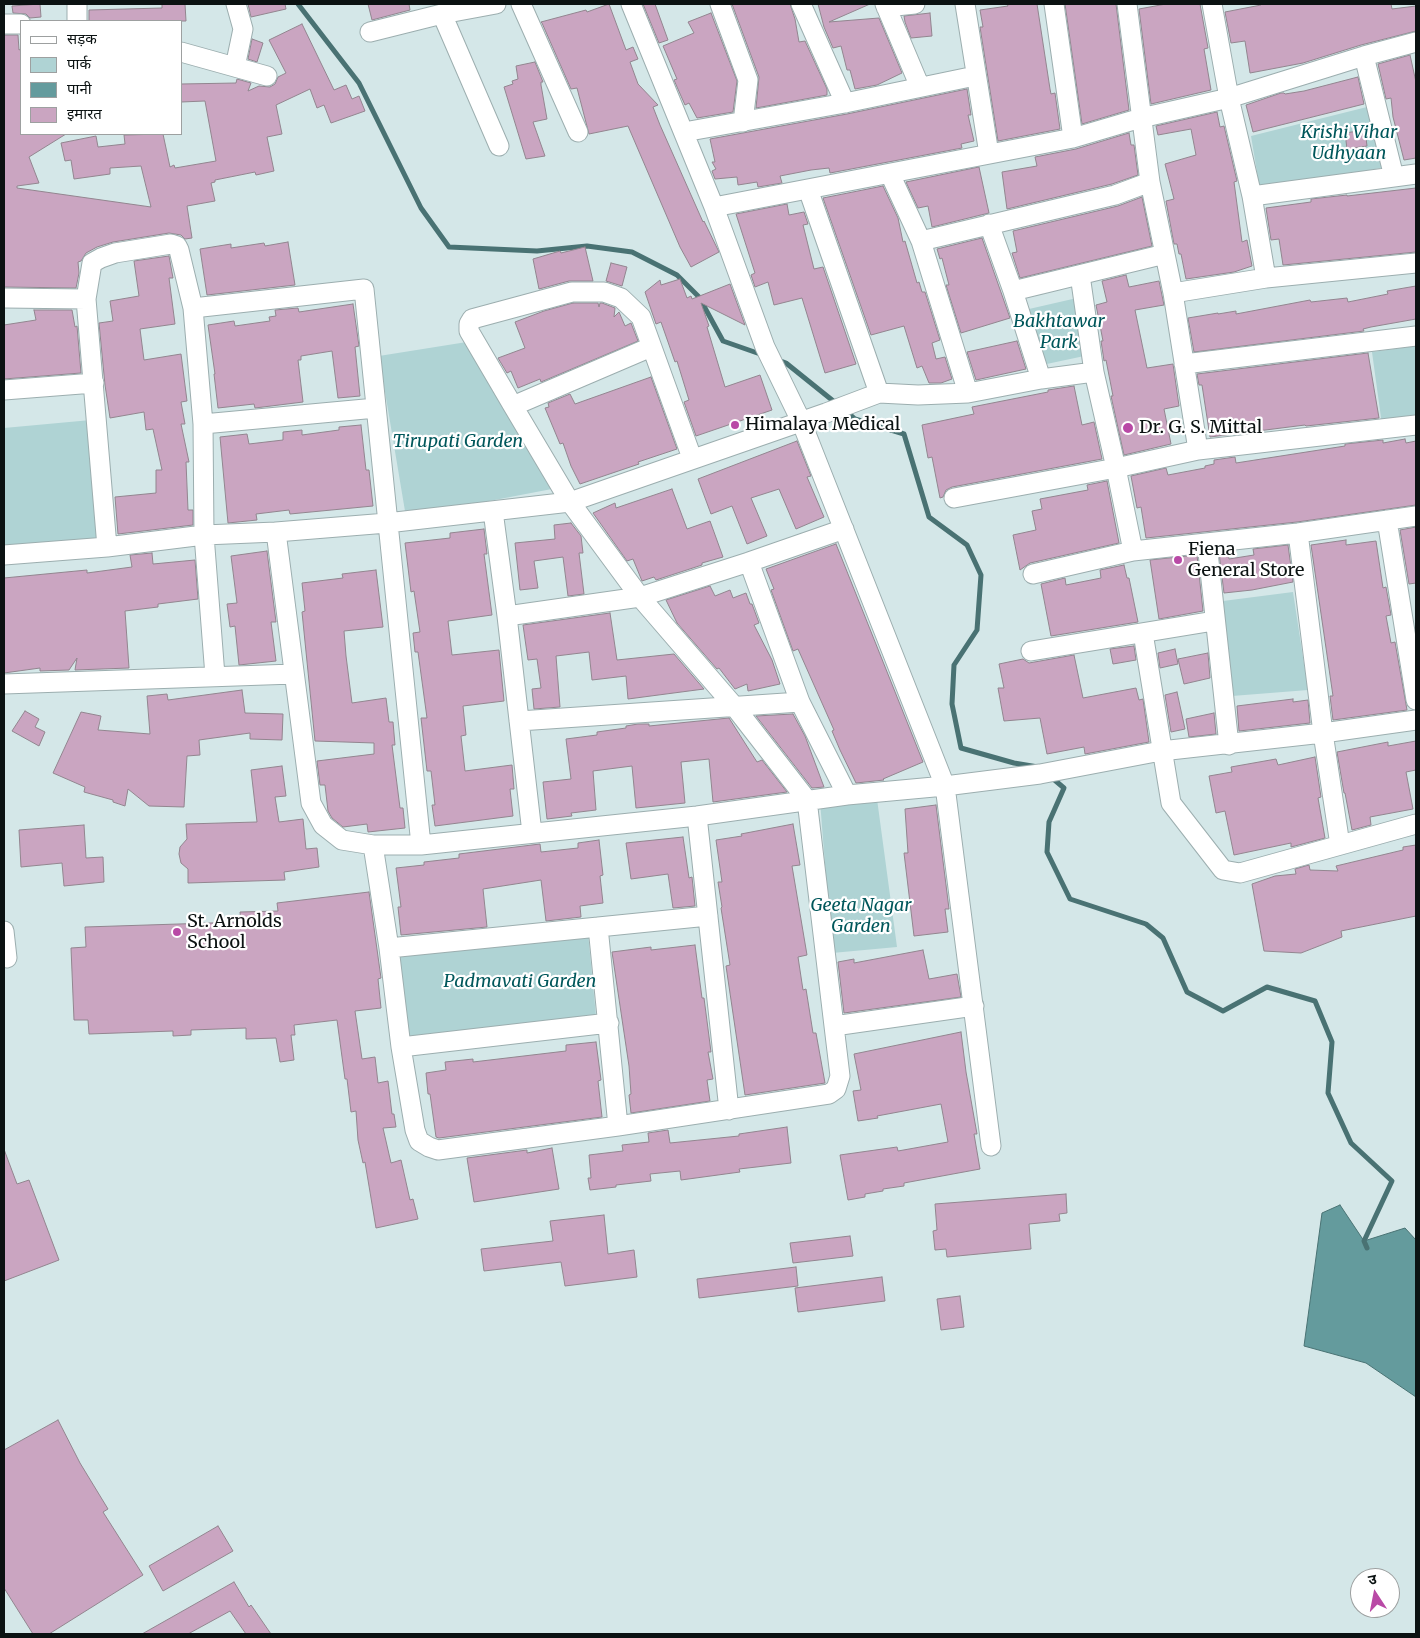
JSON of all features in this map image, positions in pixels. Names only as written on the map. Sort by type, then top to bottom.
[{"type":"street","points":[[77,4],[77,20]]},
{"type":"street","points":[[235,67],[243,29],[236,4]]},
{"type":"street","points":[[370,32],[442,14],[496,4]]},
{"type":"street","points":[[521,4],[578,132]]},
{"type":"street","points":[[631,4],[714,208],[765,347],[801,422],[945,786],[991,1146]]},
{"type":"street","points":[[720,4],[748,80],[743,122]]},
{"type":"street","points":[[801,4],[845,103]]},
{"type":"street","points":[[915,4],[886,5],[920,88]]},
{"type":"street","points":[[965,4],[975,76],[989,154]]},
{"type":"street","points":[[1054,4],[1073,138]]},
{"type":"street","points":[[1126,4],[1150,182],[1173,293],[1198,450]]},
{"type":"street","points":[[1212,4],[1229,98],[1252,196],[1266,278]]},
{"type":"street","points":[[442,14],[499,146]]},
{"type":"street","points":[[4,24],[20,24]]},
{"type":"street","points":[[714,208],[1073,138],[1141,118],[1229,98],[1364,56],[1416,42]]},
{"type":"street","points":[[182,52],[267,76]]},
{"type":"street","points":[[1364,56],[1394,177]]},
{"type":"street","points":[[684,132],[845,103],[975,76]]},
{"type":"street","points":[[890,174],[921,241],[968,393]]},
{"type":"street","points":[[1252,196],[1416,174]]},
{"type":"street","points":[[921,241],[1115,195],[1150,182]]},
{"type":"street","points":[[808,189],[879,393]]},
{"type":"street","points":[[989,224],[1041,379]]},
{"type":"street","points":[[107,547],[86,299],[92,264],[96,260],[115,253],[171,244],[177,246],[179,250],[193,308],[203,424],[204,535],[215,676]]},
{"type":"street","points":[[1013,291],[1165,254]]},
{"type":"street","points":[[1173,293],[1266,278],[1416,263]]},
{"type":"street","points":[[1080,275],[1094,372],[1133,551]]},
{"type":"street","points":[[193,308],[364,289],[421,845]]},
{"type":"street","points":[[373,846],[389,948],[400,1047],[414,1130],[419,1141],[429,1147],[438,1150],[618,1126],[829,1094],[836,1090],[840,1076],[807,800],[734,706],[640,597],[570,502],[469,331],[469,324],[472,320],[572,292],[604,292],[620,298],[641,317],[692,458]]},
{"type":"street","points":[[4,298],[86,299]]},
{"type":"street","points":[[1184,364],[1416,336]]},
{"type":"street","points":[[513,406],[651,347]]},
{"type":"street","points":[[4,555],[107,547],[204,535],[276,532],[387,523],[570,502],[879,393],[918,395],[968,393],[1041,379],[1094,372]]},
{"type":"street","points":[[4,390],[94,383]]},
{"type":"street","points":[[203,424],[376,408]]},
{"type":"street","points":[[954,498],[1116,468],[1198,450],[1416,425]]},
{"type":"street","points":[[493,511],[532,833]]},
{"type":"street","points":[[1033,574],[1133,551],[1298,533],[1416,516]]},
{"type":"street","points":[[1387,520],[1416,700]]},
{"type":"street","points":[[507,616],[640,597],[844,529]]},
{"type":"street","points":[[276,532],[311,803],[323,825],[342,840],[373,846],[421,845],[697,816],[807,800],[1040,774],[1161,752],[1416,720]]},
{"type":"street","points":[[1298,533],[1323,733],[1340,845]]},
{"type":"street","points":[[1208,544],[1214,621],[1228,745]]},
{"type":"street","points":[[749,562],[800,702],[848,795]]},
{"type":"street","points":[[1031,651],[1214,621]]},
{"type":"street","points":[[1143,633],[1161,752],[1171,803],[1222,870],[1240,873],[1416,824]]},
{"type":"street","points":[[4,684],[294,674]]},
{"type":"street","points":[[519,720],[800,702]]},
{"type":"street","points":[[697,816],[729,1110]]},
{"type":"street","points":[[389,948],[708,916]]},
{"type":"street","points":[[598,927],[618,1126]]},
{"type":"street","points":[[4,931],[7,958]]},
{"type":"street","points":[[834,1026],[974,1006]]},
{"type":"street","points":[[400,1047],[609,1022]]},
{"type":"green space","name":"Krishi Vihar Udhyaan","points":[[1371,106],[1386,167],[1260,190],[1251,136]]},
{"type":"green space","name":"Bakhtawar Park","points":[[1077,298],[1089,355],[1042,365],[1029,309]]},
{"type":"green space","name":"Tirupati Garden","points":[[473,341],[557,488],[406,517],[379,356]]},
{"type":"green space","points":[[1416,346],[1416,420],[1382,425],[1372,352]]},
{"type":"green space","points":[[91,420],[102,538],[4,547],[4,428]]},
{"type":"green space","points":[[1293,592],[1308,690],[1232,696],[1223,601]]},
{"type":"green space","name":"Geeta Nagar Garden","points":[[877,799],[897,947],[832,953],[820,801]]},
{"type":"green space","name":"Padmavati Garden","points":[[588,933],[596,1016],[408,1036],[399,953]]},
{"type":"water","points":[[1340,1205],[1364,1241],[1405,1228],[1416,1240],[1416,1397],[1366,1363],[1304,1346],[1322,1213]]},
{"type":"building","points":[[40,4],[41,17],[30,18],[26,14],[13,13],[12,6]]},
{"type":"building","points":[[162,4],[185,4],[186,21],[89,20],[89,10],[162,8]]},
{"type":"building","points":[[248,4],[285,4],[286,9],[251,17]]},
{"type":"building","points":[[368,4],[409,4],[410,10],[372,20]]},
{"type":"building","points":[[609,4],[626,50],[633,47],[638,59],[630,62],[638,84],[658,105],[653,107],[660,125],[703,222],[719,252],[691,267],[680,247],[628,126],[589,134],[577,88],[571,89],[541,22],[586,10],[587,12]]},
{"type":"building","points":[[643,4],[655,4],[668,40],[659,43]]},
{"type":"building","points":[[732,4],[790,4],[799,42],[805,41],[827,89],[827,95],[756,108],[759,77]]},
{"type":"building","points":[[818,4],[870,4],[829,22],[879,18],[902,73],[877,85],[855,89],[850,70],[847,70],[841,46],[833,48],[824,27]]},
{"type":"building","points":[[1007,4],[1037,4],[1050,89],[1051,94],[1055,93],[1060,129],[998,141],[980,27],[983,27],[980,10],[1008,6]]},
{"type":"building","points":[[1065,4],[1116,4],[1129,110],[1082,124]]},
{"type":"building","points":[[1166,4],[1200,4],[1208,48],[1204,49],[1211,90],[1151,104],[1139,9]]},
{"type":"building","points":[[1261,4],[1391,4],[1392,9],[1416,6],[1416,31],[1361,45],[1303,63],[1250,73],[1245,41],[1231,43],[1225,12]]},
{"type":"building","points":[[711,13],[737,81],[733,112],[697,118],[689,103],[685,105],[674,80],[677,79],[663,46],[694,33],[688,22]]},
{"type":"building","points":[[930,13],[932,36],[911,38],[904,16]]},
{"type":"building","points":[[302,24],[334,90],[346,85],[352,99],[359,96],[365,111],[331,123],[324,105],[317,108],[310,89],[276,105],[282,134],[267,137],[274,171],[256,175],[255,172],[215,180],[215,182],[211,183],[215,201],[187,206],[192,238],[185,239],[181,235],[169,233],[113,242],[97,247],[86,253],[81,261],[78,262],[79,273],[76,288],[4,287],[4,35],[18,35],[20,50],[20,135],[64,135],[29,157],[39,183],[17,186],[17,188],[151,207],[141,166],[110,168],[110,174],[74,179],[71,160],[65,161],[61,143],[96,136],[98,147],[125,144],[124,135],[163,135],[170,167],[174,165],[175,168],[216,161],[205,101],[182,102],[182,84],[236,83],[237,79],[251,83],[248,91],[259,86],[270,87],[275,84],[278,77],[286,73],[269,40]]},
{"type":"building","points":[[252,39],[263,43],[257,62],[248,59]]},
{"type":"building","points":[[1410,55],[1416,82],[1416,158],[1404,160],[1393,117],[1391,98],[1386,99],[1378,64]]},
{"type":"building","points":[[535,62],[543,82],[541,82],[541,85],[547,119],[533,122],[545,156],[526,159],[504,87],[513,84],[512,81],[518,79],[516,66]]},
{"type":"building","points":[[1358,77],[1364,104],[1253,132],[1246,105],[1281,93],[1304,91]]},
{"type":"building","points":[[967,89],[971,115],[968,115],[974,141],[961,144],[962,148],[830,173],[829,168],[811,170],[780,176],[782,183],[758,187],[757,182],[738,185],[737,177],[715,179],[712,171],[716,169],[712,162],[715,162],[710,139],[847,114]]},
{"type":"building","points":[[1217,112],[1220,127],[1224,126],[1237,181],[1234,182],[1242,242],[1247,240],[1252,266],[1234,272],[1186,279],[1181,254],[1179,254],[1177,244],[1174,244],[1166,201],[1174,199],[1165,164],[1196,155],[1191,129],[1158,135],[1156,126]]},
{"type":"building","points":[[1365,130],[1367,146],[1347,149],[1345,133]]},
{"type":"building","points":[[1129,133],[1131,145],[1134,145],[1138,175],[1112,184],[1007,209],[1002,172],[1037,166],[1035,157],[1076,149]]},
{"type":"building","points":[[979,167],[989,213],[932,227],[928,206],[918,208],[906,182]]},
{"type":"building","points":[[883,186],[898,218],[903,242],[905,241],[917,283],[919,282],[922,292],[925,292],[940,340],[932,343],[936,359],[945,357],[952,379],[941,383],[929,383],[922,366],[917,368],[904,326],[871,335],[823,198]]},
{"type":"building","points":[[1416,188],[1416,252],[1283,265],[1279,239],[1271,240],[1266,208],[1311,202],[1311,199]]},
{"type":"building","points":[[1142,197],[1152,246],[1020,278],[1012,253],[1017,252],[1013,231],[1118,206]]},
{"type":"building","points":[[787,204],[789,215],[804,212],[808,224],[803,225],[814,269],[823,267],[856,364],[825,373],[802,298],[774,305],[768,282],[755,287],[751,275],[755,273],[736,214]]},
{"type":"building","points":[[982,238],[1010,318],[961,333],[946,285],[949,285],[942,258],[940,259],[937,249]]},
{"type":"building","points":[[288,242],[295,285],[207,295],[200,249],[231,244],[231,248],[264,243],[265,246]]},
{"type":"building","points":[[585,247],[593,281],[569,281],[539,289],[533,259],[560,251],[561,253]]},
{"type":"building","points":[[169,256],[173,278],[169,278],[175,324],[140,329],[144,360],[181,354],[187,401],[181,402],[185,424],[181,424],[189,462],[186,462],[188,510],[193,510],[193,525],[118,534],[115,497],[156,493],[156,470],[162,470],[153,429],[146,430],[144,412],[110,418],[99,323],[113,321],[110,301],[139,296],[134,261]]},
{"type":"building","points":[[611,263],[627,267],[622,286],[606,281]]},
{"type":"building","points":[[1126,275],[1129,287],[1159,281],[1164,305],[1135,310],[1147,368],[1173,364],[1179,406],[1164,409],[1171,444],[1124,455],[1111,396],[1113,396],[1106,360],[1104,361],[1101,341],[1103,341],[1096,305],[1107,302],[1102,281]]},
{"type":"building","points":[[680,279],[687,298],[691,296],[692,299],[730,284],[745,325],[701,303],[725,387],[760,375],[772,410],[696,436],[684,402],[689,400],[677,361],[675,362],[661,322],[656,324],[645,292],[660,280],[661,285]]},
{"type":"building","points":[[1416,286],[1416,319],[1371,327],[1363,329],[1364,331],[1194,352],[1188,318],[1236,311],[1236,314],[1310,300],[1311,302],[1347,298],[1348,302],[1388,294],[1387,291]]},
{"type":"building","points":[[573,303],[598,303],[599,307],[600,303],[602,303],[615,308],[614,317],[619,312],[625,326],[631,323],[638,341],[541,382],[540,379],[518,388],[511,371],[507,373],[498,358],[525,348],[515,322]]},
{"type":"building","points":[[353,304],[359,346],[355,347],[360,396],[338,398],[332,351],[301,356],[301,360],[298,360],[303,402],[255,408],[254,404],[218,408],[208,325],[234,321],[235,326],[270,321],[269,317],[276,316],[275,310],[298,308],[299,312]]},
{"type":"building","points":[[34,310],[72,310],[75,327],[77,326],[81,373],[4,379],[4,325],[36,320]]},
{"type":"building","points":[[1017,341],[1026,369],[976,380],[967,352]]},
{"type":"building","points":[[1368,353],[1379,418],[1210,437],[1202,385],[1199,385],[1197,374]]},
{"type":"building","points":[[651,377],[677,449],[580,484],[563,443],[560,444],[545,408],[549,407],[548,403],[570,394],[575,404]]},
{"type":"building","points":[[1074,386],[1082,425],[1094,422],[1102,459],[952,487],[946,490],[943,497],[940,498],[932,457],[928,458],[922,425],[974,414],[972,407]]},
{"type":"building","points":[[361,425],[366,470],[369,470],[373,506],[290,514],[289,510],[256,514],[257,520],[228,523],[220,437],[247,434],[249,444],[283,440],[283,432],[302,430],[302,435],[339,430],[339,427]]},
{"type":"building","points":[[1405,439],[1406,443],[1416,441],[1416,505],[1297,522],[1146,538],[1141,507],[1137,508],[1131,476],[1166,468],[1168,475],[1205,468],[1205,466],[1214,464],[1214,460],[1235,457],[1236,463],[1345,446],[1345,444],[1383,440],[1383,443]]},
{"type":"building","points":[[797,441],[811,476],[807,477],[824,517],[796,529],[779,489],[751,498],[767,536],[747,544],[732,506],[711,514],[698,479]]},
{"type":"building","points":[[1107,481],[1119,543],[1030,563],[1020,570],[1013,535],[1036,530],[1032,511],[1042,509],[1040,499],[1088,490],[1087,485]]},
{"type":"building","points":[[672,489],[687,529],[710,521],[723,557],[656,580],[654,577],[642,581],[633,559],[627,561],[593,513],[615,503],[616,508]]},
{"type":"building","points":[[571,523],[581,536],[583,553],[579,553],[584,594],[568,596],[563,557],[534,561],[538,588],[520,590],[515,543],[555,539],[554,525]]},
{"type":"building","points":[[1416,527],[1416,583],[1409,584],[1400,530]]},
{"type":"building","points":[[484,529],[487,554],[484,554],[492,615],[448,621],[452,655],[499,650],[504,701],[463,706],[466,735],[461,736],[465,771],[512,765],[514,789],[510,789],[513,816],[435,826],[432,805],[435,805],[431,771],[427,771],[421,718],[427,718],[418,652],[415,652],[413,633],[420,632],[414,591],[411,592],[405,543],[450,538],[450,533]]},
{"type":"building","points":[[1346,540],[1346,545],[1376,541],[1383,588],[1386,587],[1391,615],[1386,616],[1391,643],[1395,642],[1407,710],[1333,720],[1330,696],[1333,696],[1311,545]]},
{"type":"building","points":[[836,544],[923,762],[884,780],[856,783],[840,750],[832,731],[834,730],[798,649],[793,651],[771,590],[774,589],[766,569]]},
{"type":"building","points":[[1288,545],[1293,582],[1224,593],[1219,553],[1228,552],[1229,559],[1254,555],[1253,549]]},
{"type":"building","points":[[267,551],[276,622],[271,622],[276,661],[239,665],[235,626],[230,627],[227,604],[237,603],[231,556]]},
{"type":"building","points":[[152,553],[153,564],[195,560],[198,599],[158,604],[158,607],[125,611],[129,668],[75,670],[77,658],[69,670],[40,671],[40,668],[4,673],[4,578],[87,570],[87,573],[132,567],[130,555]]},
{"type":"building","points":[[1197,555],[1203,611],[1159,619],[1150,560]]},
{"type":"building","points":[[1124,565],[1127,578],[1129,578],[1138,622],[1051,636],[1041,584],[1065,578],[1066,585],[1101,578],[1100,570]]},
{"type":"building","points":[[376,570],[383,627],[344,631],[346,656],[352,703],[386,698],[389,722],[393,722],[395,745],[392,745],[400,808],[403,808],[405,828],[368,832],[367,824],[343,827],[332,818],[328,811],[325,785],[320,785],[317,761],[374,754],[374,743],[315,741],[302,612],[305,611],[302,583],[343,578],[342,574]]},
{"type":"building","points":[[710,586],[715,596],[730,590],[733,598],[746,593],[759,623],[754,625],[772,660],[780,684],[748,691],[747,684],[735,689],[719,668],[717,669],[677,623],[666,600]]},
{"type":"building","points":[[610,613],[617,660],[674,654],[704,689],[628,699],[626,676],[592,680],[589,652],[556,656],[560,707],[534,709],[532,689],[541,688],[537,659],[528,660],[523,625]]},
{"type":"building","points":[[1134,646],[1136,660],[1113,664],[1110,649]]},
{"type":"building","points":[[1175,649],[1178,664],[1160,668],[1158,653]]},
{"type":"building","points":[[1208,653],[1210,678],[1184,684],[1178,659]]},
{"type":"building","points":[[1074,655],[1083,698],[1136,688],[1139,700],[1143,699],[1149,742],[1085,754],[1084,747],[1047,754],[1040,718],[1004,721],[998,688],[1004,688],[999,664],[1023,659],[1029,663]]},
{"type":"building","points":[[242,690],[245,713],[283,714],[282,740],[250,739],[250,733],[199,740],[200,755],[187,756],[184,807],[149,806],[128,789],[125,806],[113,802],[113,800],[84,792],[85,787],[53,773],[81,712],[101,716],[98,730],[150,734],[147,696],[167,694],[168,700]]},
{"type":"building","points":[[1177,692],[1185,729],[1171,732],[1165,695]]},
{"type":"building","points":[[1293,699],[1293,702],[1308,700],[1310,723],[1239,731],[1237,706]]},
{"type":"building","points":[[25,711],[39,719],[35,727],[45,732],[39,746],[12,731]]},
{"type":"building","points":[[1214,713],[1216,734],[1189,737],[1186,719]]},
{"type":"building","points":[[793,714],[805,736],[824,787],[812,788],[756,716]]},
{"type":"building","points":[[729,718],[757,762],[762,760],[787,792],[713,802],[709,759],[681,762],[685,803],[636,808],[632,766],[593,771],[596,810],[571,813],[572,816],[547,819],[543,782],[571,779],[566,739],[597,735],[597,732],[626,728],[626,726],[638,724],[649,724],[649,726]]},
{"type":"building","points":[[1416,741],[1416,770],[1406,772],[1413,809],[1370,817],[1371,825],[1352,830],[1337,752],[1388,742],[1388,746]]},
{"type":"building","points":[[1315,757],[1321,797],[1318,798],[1325,838],[1291,847],[1291,843],[1234,855],[1225,811],[1216,813],[1209,776],[1232,772],[1231,767],[1276,759],[1278,765]]},
{"type":"building","points":[[282,766],[286,796],[275,797],[279,822],[303,819],[306,849],[317,848],[319,867],[284,872],[285,880],[188,883],[188,869],[181,863],[179,854],[180,847],[187,839],[186,824],[257,822],[251,770]]},
{"type":"building","points":[[936,805],[949,909],[945,909],[948,932],[914,936],[904,853],[908,853],[905,809]]},
{"type":"building","points":[[793,824],[800,865],[792,866],[807,955],[798,957],[803,990],[806,989],[813,1033],[816,1033],[825,1083],[745,1095],[726,966],[730,965],[718,882],[722,882],[716,840]]},
{"type":"building","points":[[84,825],[86,858],[103,857],[104,882],[64,886],[62,863],[21,867],[19,830]]},
{"type":"building","points":[[683,837],[689,878],[692,877],[695,906],[673,908],[668,874],[631,879],[626,843]]},
{"type":"building","points":[[599,840],[603,875],[600,876],[603,903],[580,906],[581,917],[546,921],[541,880],[483,889],[487,927],[401,935],[398,907],[401,907],[396,868],[424,865],[424,862],[459,858],[459,854],[540,844],[541,852],[578,848],[578,843]]},
{"type":"building","points":[[1416,845],[1416,916],[1341,931],[1342,937],[1301,953],[1264,951],[1252,884],[1275,876],[1296,874],[1295,869],[1309,865],[1310,870],[1338,871],[1336,866],[1403,850],[1403,847]]},
{"type":"building","points":[[369,892],[381,978],[378,979],[381,1008],[355,1011],[362,1059],[375,1057],[378,1083],[388,1081],[392,1114],[394,1114],[396,1127],[383,1128],[391,1163],[401,1160],[410,1200],[413,1199],[418,1219],[376,1228],[365,1162],[363,1163],[358,1140],[356,1111],[351,1112],[337,1020],[294,1025],[295,1035],[291,1035],[294,1060],[280,1062],[276,1038],[246,1039],[246,1028],[191,1030],[191,1035],[173,1036],[173,1031],[89,1034],[88,1020],[74,1020],[71,948],[86,947],[85,927],[241,922],[240,912],[278,911],[277,903]]},
{"type":"building","points":[[695,945],[711,1052],[708,1052],[713,1079],[707,1080],[710,1101],[631,1113],[629,1066],[612,952],[651,947],[651,950]]},
{"type":"building","points":[[923,950],[929,979],[957,974],[961,997],[844,1013],[838,962],[854,959],[854,963]]},
{"type":"building","points":[[961,1032],[977,1134],[974,1134],[980,1169],[904,1183],[904,1186],[883,1189],[883,1191],[865,1194],[865,1197],[848,1200],[840,1155],[897,1147],[898,1151],[948,1142],[941,1104],[858,1121],[853,1091],[861,1090],[854,1054]]},
{"type":"building","points":[[596,1042],[601,1080],[598,1081],[602,1117],[436,1137],[426,1073],[446,1070],[445,1062],[473,1059],[473,1062],[566,1051],[566,1045]]},
{"type":"building","points":[[787,1127],[791,1163],[739,1169],[740,1172],[681,1180],[680,1171],[650,1174],[651,1181],[590,1190],[588,1178],[591,1178],[589,1155],[623,1151],[622,1145],[649,1142],[648,1133],[668,1130],[670,1143],[739,1136],[739,1134]]},
{"type":"building","points":[[552,1148],[559,1189],[474,1202],[467,1158],[527,1150],[527,1153]]},
{"type":"building","points":[[4,1153],[17,1184],[29,1180],[59,1260],[4,1281]]},
{"type":"building","points":[[1066,1194],[1067,1213],[1059,1214],[1060,1221],[1029,1224],[1031,1249],[947,1257],[946,1249],[935,1250],[933,1231],[937,1230],[935,1204]]},
{"type":"building","points":[[604,1215],[608,1254],[634,1250],[637,1277],[565,1286],[561,1262],[484,1271],[481,1249],[553,1241],[550,1221]]},
{"type":"building","points":[[850,1236],[853,1256],[793,1263],[790,1243]]},
{"type":"building","points":[[796,1267],[798,1286],[699,1298],[697,1279]]},
{"type":"building","points":[[882,1277],[885,1301],[798,1312],[795,1288]]},
{"type":"building","points":[[960,1296],[964,1327],[941,1330],[937,1299]]},
{"type":"building","points":[[58,1420],[80,1463],[108,1509],[103,1512],[143,1575],[49,1634],[33,1634],[4,1588],[4,1450]]},
{"type":"building","points":[[218,1526],[233,1551],[163,1591],[149,1566]]},
{"type":"building","points":[[234,1582],[249,1607],[251,1605],[271,1634],[246,1634],[230,1611],[188,1634],[142,1634]]},
{"type":"waterway","points":[[298,4],[359,83],[421,208],[449,247],[537,251],[587,246],[632,252],[677,275],[699,297],[723,341],[763,355]]},
{"type":"waterway","points":[[778,360],[786,363],[837,404]]},
{"type":"waterway","points":[[846,411],[855,419],[904,434],[929,517],[967,545],[981,575],[977,630],[954,665],[952,704],[961,748],[1014,763],[1038,767]]},
{"type":"waterway","points":[[1051,777],[1064,788],[1049,822],[1047,852],[1070,899],[1146,924],[1163,938],[1187,992],[1223,1011],[1267,987],[1315,1001],[1332,1042],[1328,1093],[1351,1143],[1392,1181],[1364,1241],[1367,1248]]},
{"type":"place","name":"Himalaya Medical","points":[[735,425]]},
{"type":"place","name":"Dr. G. S. Mittal","points":[[1128,428]]},
{"type":"place","name":"Fiena General Store","points":[[1178,560]]},
{"type":"place","name":"St. Arnolds School","points":[[177,932]]}]
